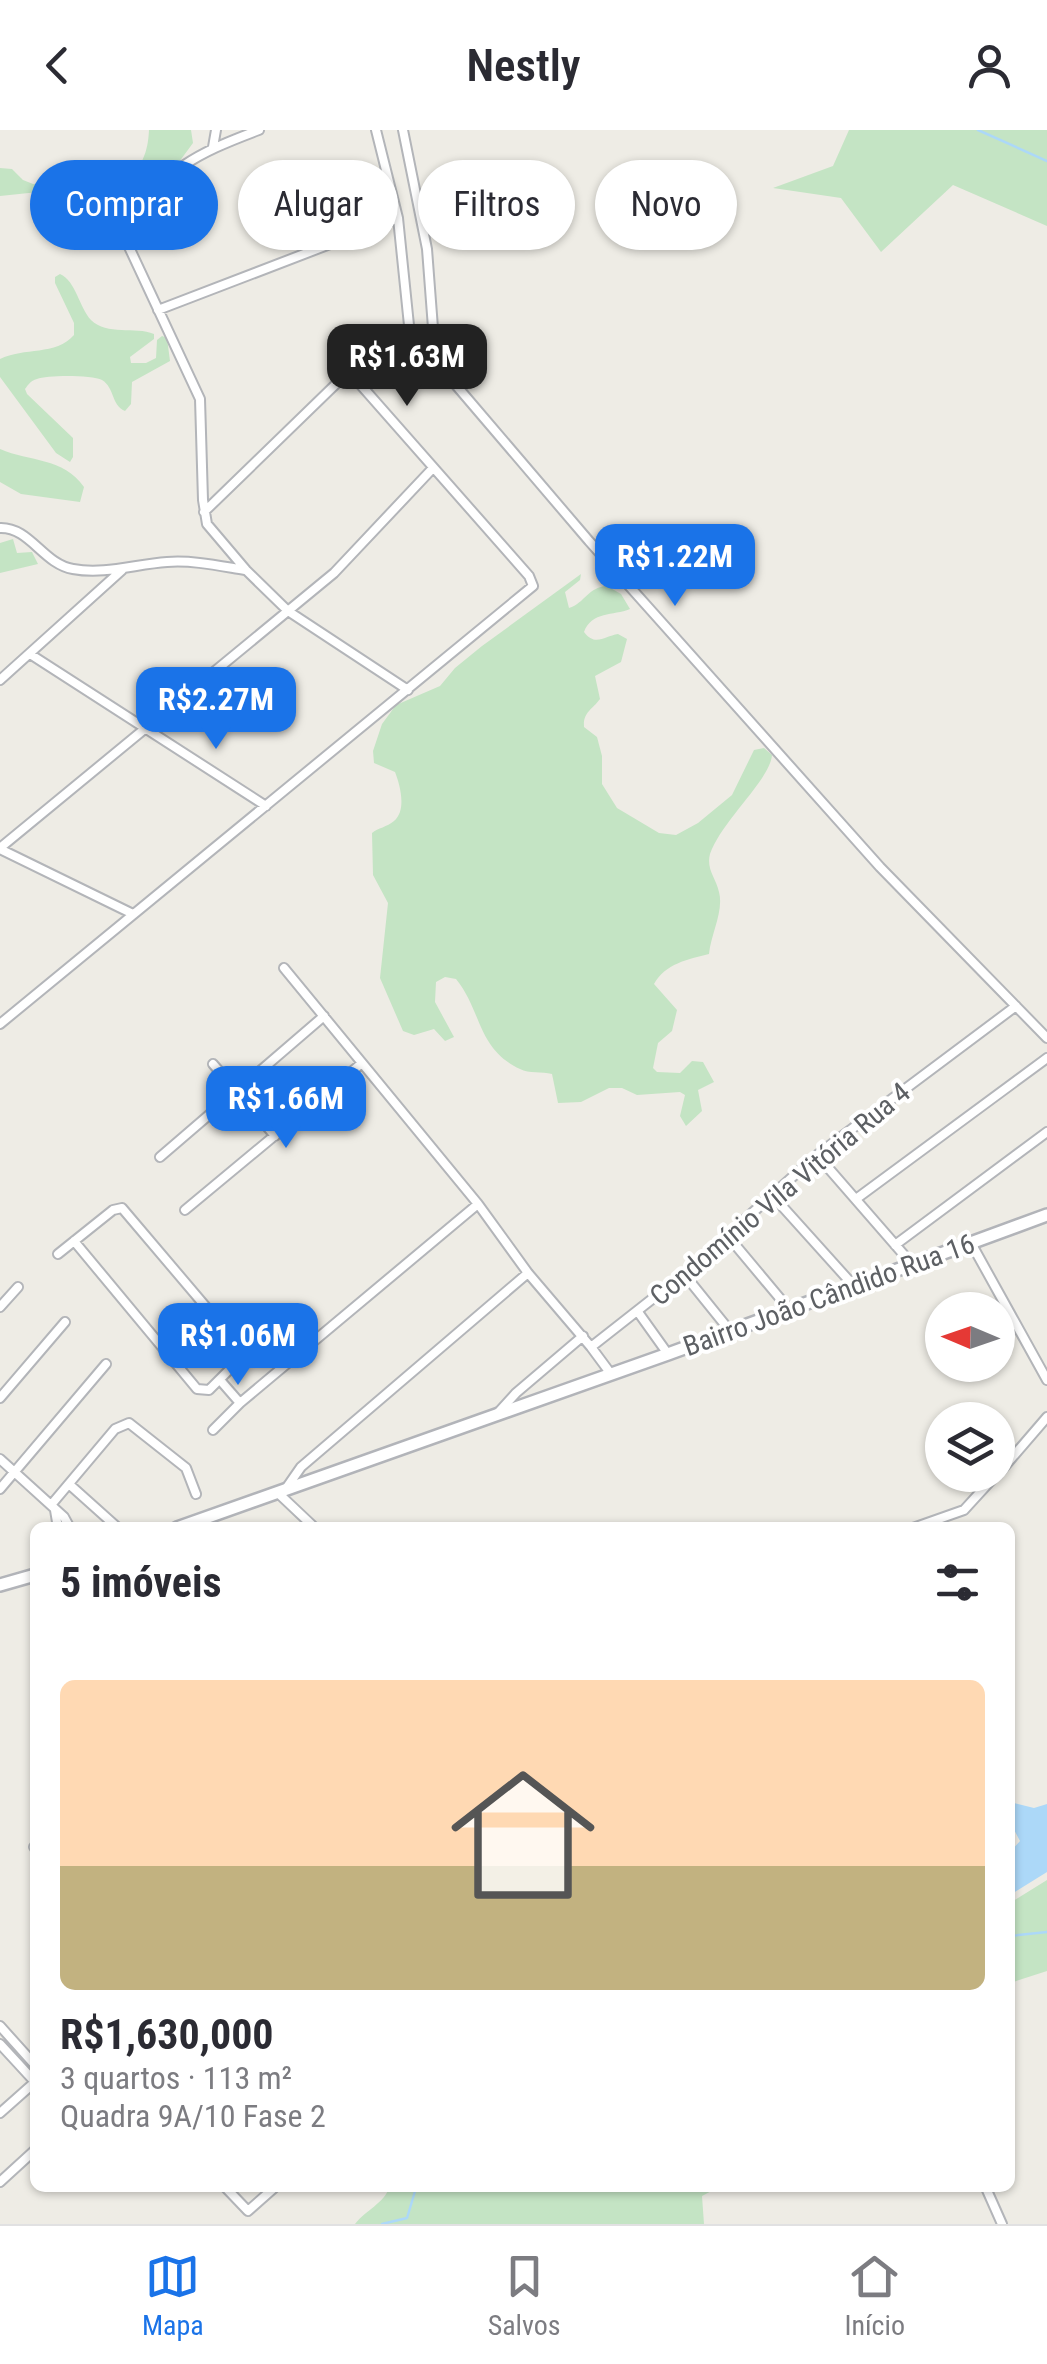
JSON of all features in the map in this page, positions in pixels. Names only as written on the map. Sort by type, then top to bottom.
[{"type":"street","points":[[212,147],[216,130]]},
{"type":"street","points":[[259,130],[212,147],[176,168],[124,223],[124,237],[200,399],[207,524],[288,612],[408,690]]},
{"type":"street","points":[[376,130],[384,160]]},
{"type":"street","points":[[403,130],[428,250],[434,341],[455,384],[880,866],[1047,1038]]},
{"type":"street","points":[[204,512],[325,392],[352,374],[402,357],[410,348],[398,218]]},
{"type":"street","points":[[158,310],[315,250]]},
{"type":"street","points":[[0,1024],[528,592],[533,583],[352,374]]},
{"type":"street","points":[[132,914],[0,848],[288,612],[354,554],[434,468]]},
{"type":"street","points":[[0,528],[19,532],[46,556],[68,568],[122,570],[176,562],[246,570]]},
{"type":"street","points":[[0,680],[122,570]]},
{"type":"street","points":[[30,654],[266,806]]},
{"type":"street","points":[[284,968],[478,1204],[610,1374]]},
{"type":"street","name":"Condomínio Vila Vitória Rua 4","points":[[591,1346],[684,1274],[817,1155],[1016,1006]]},
{"type":"street","points":[[160,1157],[324,1016]]},
{"type":"street","points":[[856,1199],[1047,1058]]},
{"type":"street","points":[[213,1064],[275,1136]]},
{"type":"street","points":[[186,1210],[362,1064]]},
{"type":"street","points":[[895,1244],[1047,1132]]},
{"type":"street","points":[[817,1155],[911,1263]]},
{"type":"street","points":[[772,1195],[852,1285]]},
{"type":"street","points":[[214,1430],[240,1403],[478,1204]]},
{"type":"street","points":[[58,1254],[74,1241],[113,1210],[125,1210],[234,1340],[240,1356],[206,1391],[197,1389],[74,1241]]},
{"type":"street","name":"Bairro João Cândido Rua 16","points":[[194,1522],[1047,1215]]},
{"type":"street","points":[[727,1235],[788,1308]]},
{"type":"street","points":[[971,1242],[1047,1380]]},
{"type":"street","points":[[310,1522],[282,1492],[301,1466],[528,1273]]},
{"type":"street","points":[[684,1274],[730,1331]]},
{"type":"street","points":[[0,1307],[18,1286]]},
{"type":"street","points":[[638,1312],[668,1354]]},
{"type":"street","points":[[0,1398],[65,1322]]},
{"type":"street","points":[[497,1414],[583,1336]]},
{"type":"street","points":[[0,1489],[106,1364]]},
{"type":"street","points":[[220,1380],[240,1403]]},
{"type":"street","points":[[1015,1453],[1047,1417]]},
{"type":"street","points":[[53,1508],[115,1429],[129,1423],[186,1468],[196,1494]]},
{"type":"street","points":[[0,1459],[65,1522]]},
{"type":"street","points":[[70,1485],[111,1522]]},
{"type":"street","points":[[930,1522],[964,1510],[980,1492]]},
{"type":"street","points":[[53,1508],[56,1522]]},
{"type":"street","points":[[0,1586],[30,1577]]},
{"type":"street","points":[[0,2026],[30,2059]]},
{"type":"street","points":[[0,2044],[30,2077]]},
{"type":"street","points":[[0,2113],[30,2086]]},
{"type":"street","points":[[0,2182],[30,2155]]},
{"type":"street","points":[[230,2192],[248,2211],[269,2192]]},
{"type":"street","points":[[988,2192],[1002,2224]]},
{"type":"green space","points":[[149,130],[191,130],[193,143],[180,160],[143,160]]},
{"type":"green space","points":[[849,130],[1047,130],[1047,226],[953,185],[881,252],[841,198],[773,188],[833,166]]},
{"type":"green space","points":[[0,168],[12,169],[30,183],[30,193],[0,196]]},
{"type":"green space","points":[[60,274],[70,282],[87,315],[98,325],[154,334],[154,339],[130,357],[131,363],[156,358],[157,340],[162,336],[167,338],[170,361],[132,382],[131,404],[125,411],[117,405],[106,383],[97,378],[50,377],[30,383],[25,389],[27,394],[73,438],[70,462],[56,453],[0,377],[0,359],[49,349],[74,335],[74,323],[55,283]]},
{"type":"green space","points":[[0,449],[66,470],[84,487],[80,502],[21,494],[0,482]]},
{"type":"green space","points":[[13,539],[17,553],[32,552],[38,564],[0,573],[0,543]]},
{"type":"green space","points":[[581,574],[580,580],[565,592],[569,608],[595,589],[607,586],[621,594],[630,609],[598,617],[584,632],[596,640],[618,634],[627,639],[621,662],[595,676],[600,699],[584,722],[584,727],[597,737],[602,784],[617,808],[659,833],[676,835],[698,823],[732,795],[754,750],[764,748],[772,755],[763,776],[724,828],[710,854],[710,869],[720,899],[709,954],[671,967],[654,984],[677,1010],[672,1031],[658,1043],[653,1068],[657,1072],[680,1073],[692,1061],[703,1062],[714,1082],[698,1090],[702,1111],[686,1126],[680,1116],[685,1095],[680,1092],[637,1095],[622,1088],[609,1088],[581,1102],[558,1103],[552,1074],[524,1071],[496,1051],[456,979],[445,977],[436,982],[435,1002],[454,1037],[445,1041],[434,1029],[414,1035],[403,1031],[380,978],[388,903],[373,875],[372,833],[394,821],[401,804],[395,772],[374,763],[373,751],[382,724],[396,705],[440,686],[482,646]]},
{"type":"green space","points":[[1047,1880],[1047,1971],[1015,1981],[1015,1900]]},
{"type":"green space","points":[[387,2192],[710,2192],[702,2196],[704,2224],[355,2224]]},
{"type":"water","points":[[1015,1803],[1034,1808],[1047,1804],[1047,1872],[1015,1892],[1015,1846],[1020,1841],[1015,1832]]},
{"type":"waterway","points":[[978,130],[1047,161]]},
{"type":"waterway","points":[[1015,1935],[1047,1932]]},
{"type":"waterway","points":[[382,2224],[407,2218],[415,2192]]}]
